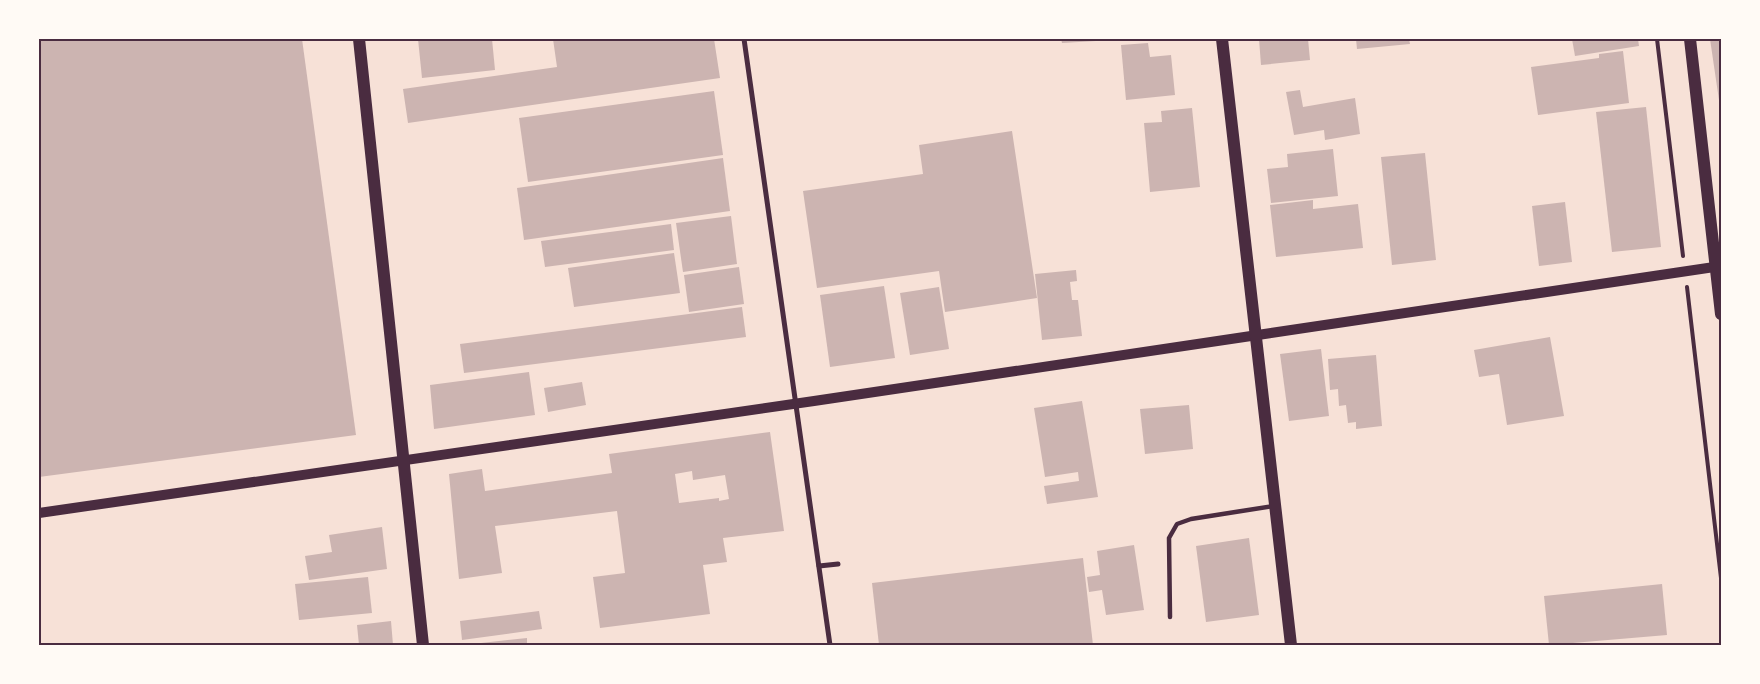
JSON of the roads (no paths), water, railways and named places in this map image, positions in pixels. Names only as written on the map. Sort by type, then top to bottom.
[{"type":"main road","points":[[359,39],[423,645]]},
{"type":"main road","points":[[1222,39],[1292,645]]},
{"type":"main road","points":[[1690,39],[1718,266],[1721,314]]},
{"type":"street","points":[[744,39],[830,645]]},
{"type":"street","points":[[39,513],[1718,266]]},
{"type":"street","points":[[819,566],[838,564]]},
{"type":"lane","points":[[1170,617],[1169,538],[1177,524],[1191,519],[1275,506]]}]
